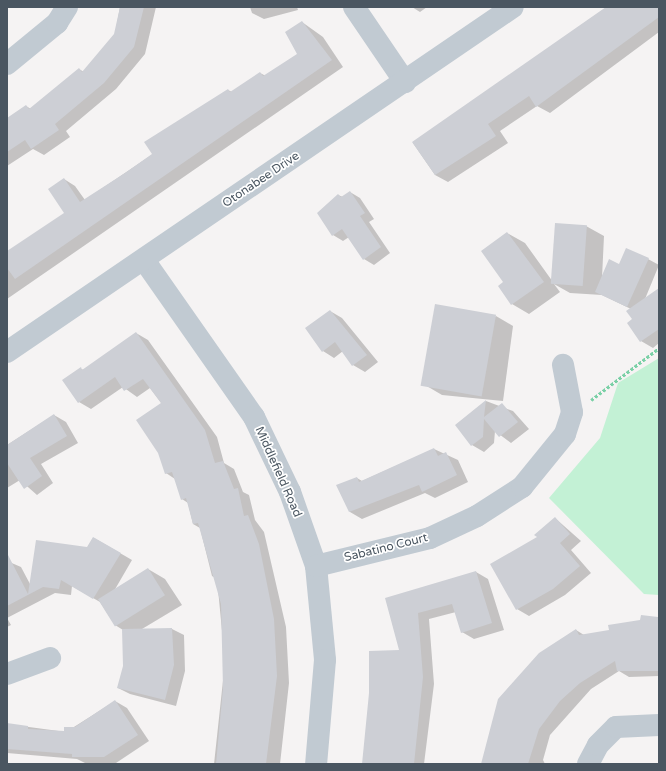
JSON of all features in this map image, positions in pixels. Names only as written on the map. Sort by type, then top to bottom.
[{"type":"street","points":[[7,64],[57,23],[67,7]]},
{"type":"street","points":[[354,7],[405,82]]},
{"type":"street","name":"Otonabee Drive","points":[[7,352],[513,7]]},
{"type":"street","name":"Middlefield Road","points":[[144,260],[254,417],[290,492],[316,566],[325,660],[316,764]]},
{"type":"street","name":"Sabatino Court","points":[[316,566],[430,538],[476,516],[522,487],[565,434],[572,412],[563,365]]},
{"type":"street","points":[[7,674],[50,658]]},
{"type":"street","points":[[588,764],[598,745],[616,727],[659,725]]},
{"type":"path","points":[[572,412],[659,348]]},
{"type":"green space","points":[[659,358],[659,595],[644,594],[549,498],[600,438],[618,383]]},
{"type":"building","points":[[120,7],[144,7],[134,47],[104,83],[55,124],[59,130],[31,149],[25,140],[7,152],[7,118],[26,105],[29,109],[79,68],[82,72],[114,34]]},
{"type":"building","points":[[606,7],[659,7],[659,17],[536,107],[529,96],[488,124],[496,136],[435,175],[412,142]]},
{"type":"building","points":[[302,21],[332,60],[15,279],[7,268],[7,251],[64,213],[48,189],[64,178],[80,202],[125,173],[152,154],[144,142],[228,89],[230,92],[260,72],[263,76],[297,54],[285,32]]},
{"type":"building","points":[[350,191],[365,213],[360,216],[381,247],[363,260],[342,229],[332,236],[317,213],[338,194],[341,197]]},
{"type":"building","points":[[555,223],[587,225],[583,286],[551,284]]},
{"type":"building","points":[[507,232],[544,282],[511,305],[498,286],[503,282],[481,251]]},
{"type":"building","points":[[626,248],[649,258],[627,307],[595,292],[609,259],[619,264]]},
{"type":"building","points":[[659,288],[659,329],[640,342],[627,323],[632,319],[626,311]]},
{"type":"building","points":[[435,304],[496,315],[482,397],[421,386]]},
{"type":"building","points":[[330,310],[367,355],[352,366],[335,342],[322,352],[305,328]]},
{"type":"building","points":[[136,332],[205,430],[215,463],[223,461],[234,489],[238,488],[244,516],[248,515],[259,544],[274,619],[277,676],[266,764],[216,764],[223,688],[221,604],[198,523],[193,524],[186,498],[181,500],[172,472],[165,474],[158,453],[136,420],[161,403],[143,379],[124,391],[115,377],[78,403],[62,380],[81,367],[82,370]]},
{"type":"building","points":[[486,400],[484,417],[502,403],[518,422],[499,437],[484,419],[483,437],[471,446],[455,425]]},
{"type":"building","points":[[54,414],[67,436],[30,458],[42,476],[24,489],[7,463],[7,445]]},
{"type":"building","points":[[434,448],[438,456],[446,452],[457,475],[422,492],[419,485],[349,512],[336,485],[357,477],[359,482]]},
{"type":"building","points":[[555,517],[570,534],[560,543],[580,566],[553,589],[516,610],[490,564],[537,537],[534,535]]},
{"type":"building","points":[[93,537],[121,553],[93,599],[61,580],[59,589],[43,587],[7,606],[7,553],[28,594],[36,540],[87,547]]},
{"type":"building","points":[[148,568],[165,595],[115,626],[98,599]]},
{"type":"building","points":[[476,571],[492,623],[461,633],[452,604],[418,613],[423,677],[414,764],[362,764],[369,693],[369,651],[399,650],[385,598]]},
{"type":"building","points":[[641,615],[658,617],[658,671],[617,671],[615,661],[580,683],[560,701],[539,729],[528,764],[481,764],[498,699],[539,653],[576,629],[579,635],[609,630],[608,625],[640,620]]},
{"type":"building","points":[[172,628],[174,665],[165,700],[117,688],[123,666],[122,629]]},
{"type":"building","points":[[115,700],[138,735],[104,757],[72,757],[72,754],[7,749],[7,723],[28,726],[28,729],[64,731],[64,727],[75,727]]}]
